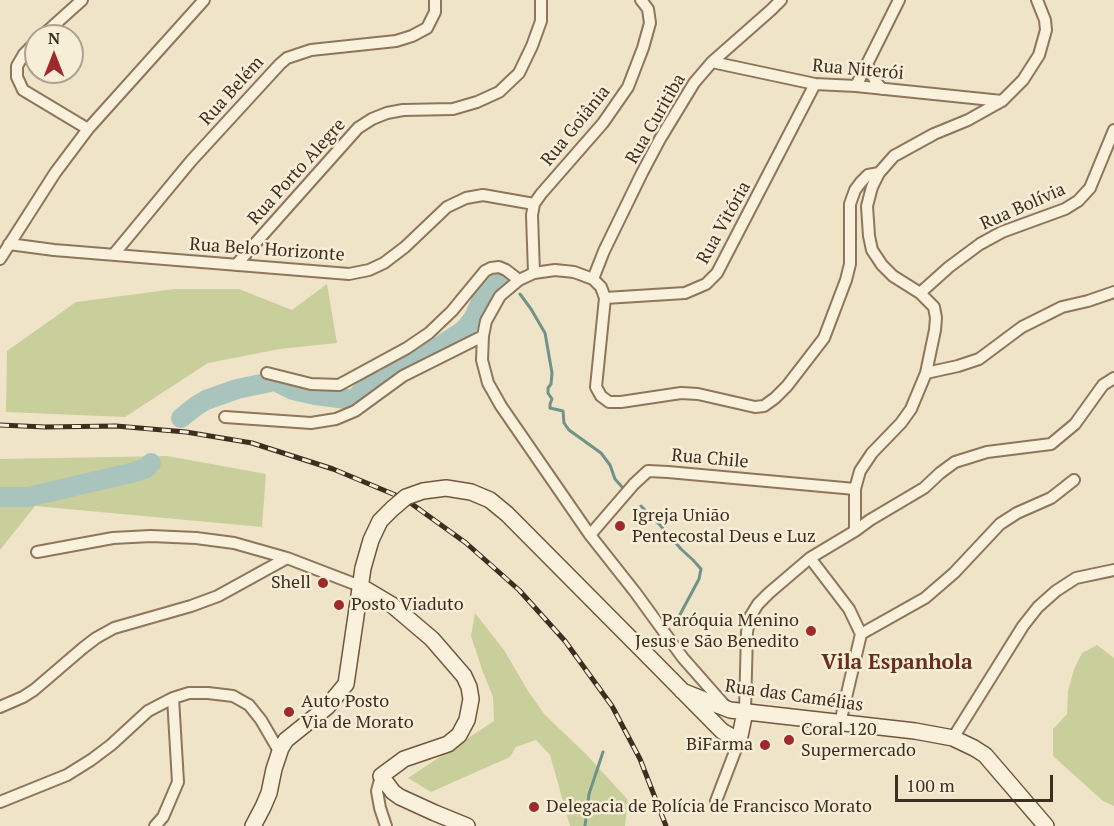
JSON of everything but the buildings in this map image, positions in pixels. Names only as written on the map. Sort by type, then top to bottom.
[{"type":"main road","points":[[253,826],[269,793],[279,751],[286,740],[327,707],[345,684],[363,568],[370,540],[380,521],[392,509],[406,497],[423,491],[446,488],[471,492],[490,501],[507,514],[682,692],[722,731],[739,741]]},
{"type":"main road","points":[[360,586],[392,605],[432,639],[464,676],[469,687],[471,699],[467,720],[459,735],[448,744],[404,759],[381,776],[393,792],[400,797],[467,826]]},
{"type":"main road","name":"Rua das Camélias","points":[[682,692],[737,711],[915,731],[953,738],[985,755],[1046,826]]},
{"type":"main road","points":[[737,711],[739,741]]},
{"type":"street","points":[[55,24],[82,0]]},
{"type":"street","points":[[0,259],[56,173],[88,129],[204,0]]},
{"type":"street","name":"Rua Belém","points":[[114,254],[191,161],[287,58],[311,50],[396,41],[412,36],[427,27],[435,12],[435,0]]},
{"type":"street","name":"Rua Porto Alegre","points":[[236,265],[358,128],[365,123],[387,113],[403,110],[453,109],[499,92],[519,73],[532,46],[541,21],[541,0]]},
{"type":"street","name":"Rua Goiânia","points":[[534,204],[540,194],[603,123],[628,87],[650,23],[648,9],[641,0]]},
{"type":"street","name":"Rua Curitiba","points":[[593,279],[604,251],[660,140],[694,82],[712,62],[781,0]]},
{"type":"street","points":[[856,86],[899,0]]},
{"type":"street","points":[[855,531],[855,489],[860,471],[872,453],[901,423],[911,409],[926,373],[936,318],[934,307],[920,293],[893,276],[872,250],[867,206],[872,188],[879,173],[894,156],[1002,101],[1023,80],[1039,55],[1046,30],[1045,20],[1037,0]]},
{"type":"street","points":[[24,54],[17,66],[17,77],[23,90],[88,129]]},
{"type":"street","name":"Rua Niterói","points":[[712,62],[815,84],[1002,101]]},
{"type":"street","points":[[867,64],[882,89]]},
{"type":"street","name":"Rua Vitória","points":[[605,298],[685,293],[706,284],[717,273],[815,84]]},
{"type":"street","name":"Rua Bolívia","points":[[920,293],[980,244],[1002,232],[1078,201],[1090,188],[1114,130]]},
{"type":"street","points":[[737,711],[683,658],[590,535],[501,406],[488,383],[482,360],[486,321],[500,296],[519,280],[534,273],[555,270],[574,272],[593,279],[601,287],[605,298],[596,387],[601,396],[609,402],[681,393],[698,394],[755,407],[764,405],[787,386],[824,338],[850,264],[850,204],[855,190],[868,175],[879,173]]},
{"type":"street","name":"Rua Belo Horizonte","points":[[9,244],[54,250],[349,274],[369,270],[384,262],[405,247],[447,207],[466,198],[483,195],[534,204]]},
{"type":"street","points":[[534,204],[532,215],[534,273]]},
{"type":"street","points":[[267,373],[311,384],[339,385],[407,348],[429,333],[485,271],[499,267],[519,280]]},
{"type":"street","points":[[926,373],[979,359],[1022,327],[1062,307],[1114,292]]},
{"type":"street","points":[[225,417],[311,423],[336,419],[355,411],[403,376],[483,336]]},
{"type":"street","points":[[737,711],[750,617],[758,604],[810,558],[924,488],[955,462],[987,452],[1051,444],[1075,424],[1103,385],[1114,378]]},
{"type":"street","name":"Rua Chile","points":[[590,535],[648,471],[855,489]]},
{"type":"street","points":[[861,634],[925,598],[954,573],[1000,524],[1017,513],[1051,498],[1074,480]]},
{"type":"street","points":[[37,552],[113,538],[151,536],[196,538],[234,543],[287,558],[360,586]]},
{"type":"street","points":[[0,707],[34,690],[83,648],[114,628],[218,596],[287,558]]},
{"type":"street","points":[[810,558],[849,609],[861,634],[840,723]]},
{"type":"street","points":[[953,738],[1023,626],[1038,607],[1076,578],[1114,570]]},
{"type":"street","points":[[0,802],[67,775],[111,745],[148,711],[173,698],[189,693],[233,696],[249,705],[261,720],[279,751]]},
{"type":"street","points":[[155,826],[163,817],[178,782],[173,698]]},
{"type":"street","points":[[716,801],[739,741]]},
{"type":"street","points":[[381,776],[377,791],[386,826]]},
{"type":"green space","points":[[327,284],[337,343],[280,349],[208,363],[125,417],[6,412],[7,351],[76,302],[175,289],[239,289],[292,310]]},
{"type":"green space","points":[[167,456],[266,474],[262,527],[35,506],[0,550],[0,459]]},
{"type":"green space","points":[[475,613],[504,650],[545,715],[586,754],[628,800],[625,826],[570,826],[550,755],[536,740],[516,747],[510,757],[431,792],[408,778],[494,721],[493,697],[471,636]]},
{"type":"green space","points":[[1097,645],[1114,658],[1114,806],[1103,801],[1053,756],[1053,729],[1067,714],[1068,691],[1074,669],[1082,653]]},
{"type":"waterway","points":[[181,418],[206,400],[237,389],[275,381],[293,390],[354,400],[373,377],[432,351],[464,330],[473,319],[490,283],[496,279],[506,279]]},
{"type":"waterway","points":[[520,294],[545,333],[552,373],[551,384],[548,388],[552,399],[550,408],[563,411],[564,423],[569,430],[601,453],[610,465],[615,479],[623,488]]},
{"type":"waterway","points":[[0,497],[28,497],[135,472],[146,468],[151,463]]},
{"type":"waterway","points":[[641,506],[701,569],[699,579],[676,622]]},
{"type":"waterway","points":[[585,826],[589,794],[603,752]]},
{"type":"railway","points":[[0,425],[116,426],[186,432],[252,443],[333,469],[405,499],[466,543],[519,590],[565,641],[612,706],[640,759],[666,826]]},
{"type":"place","name":"Igreja União Pentecostal Deus e Luz","points":[[620,526]]},
{"type":"place","name":"Shell","points":[[323,583]]},
{"type":"place","name":"Posto Viaduto","points":[[339,605]]},
{"type":"place","name":"Paróquia Menino Jesus e São Benedito","points":[[811,631]]},
{"type":"place","name":"Auto Posto Via de Morato","points":[[289,712]]},
{"type":"place","name":"Coral 120 Supermercado","points":[[789,740]]},
{"type":"place","name":"BiFarma","points":[[765,745]]},
{"type":"place","name":"Delegacia de Polícia de Francisco Morato","points":[[534,807]]},
{"type":"district","name":"Vila Espanhola","points":[[897,663]]}]
